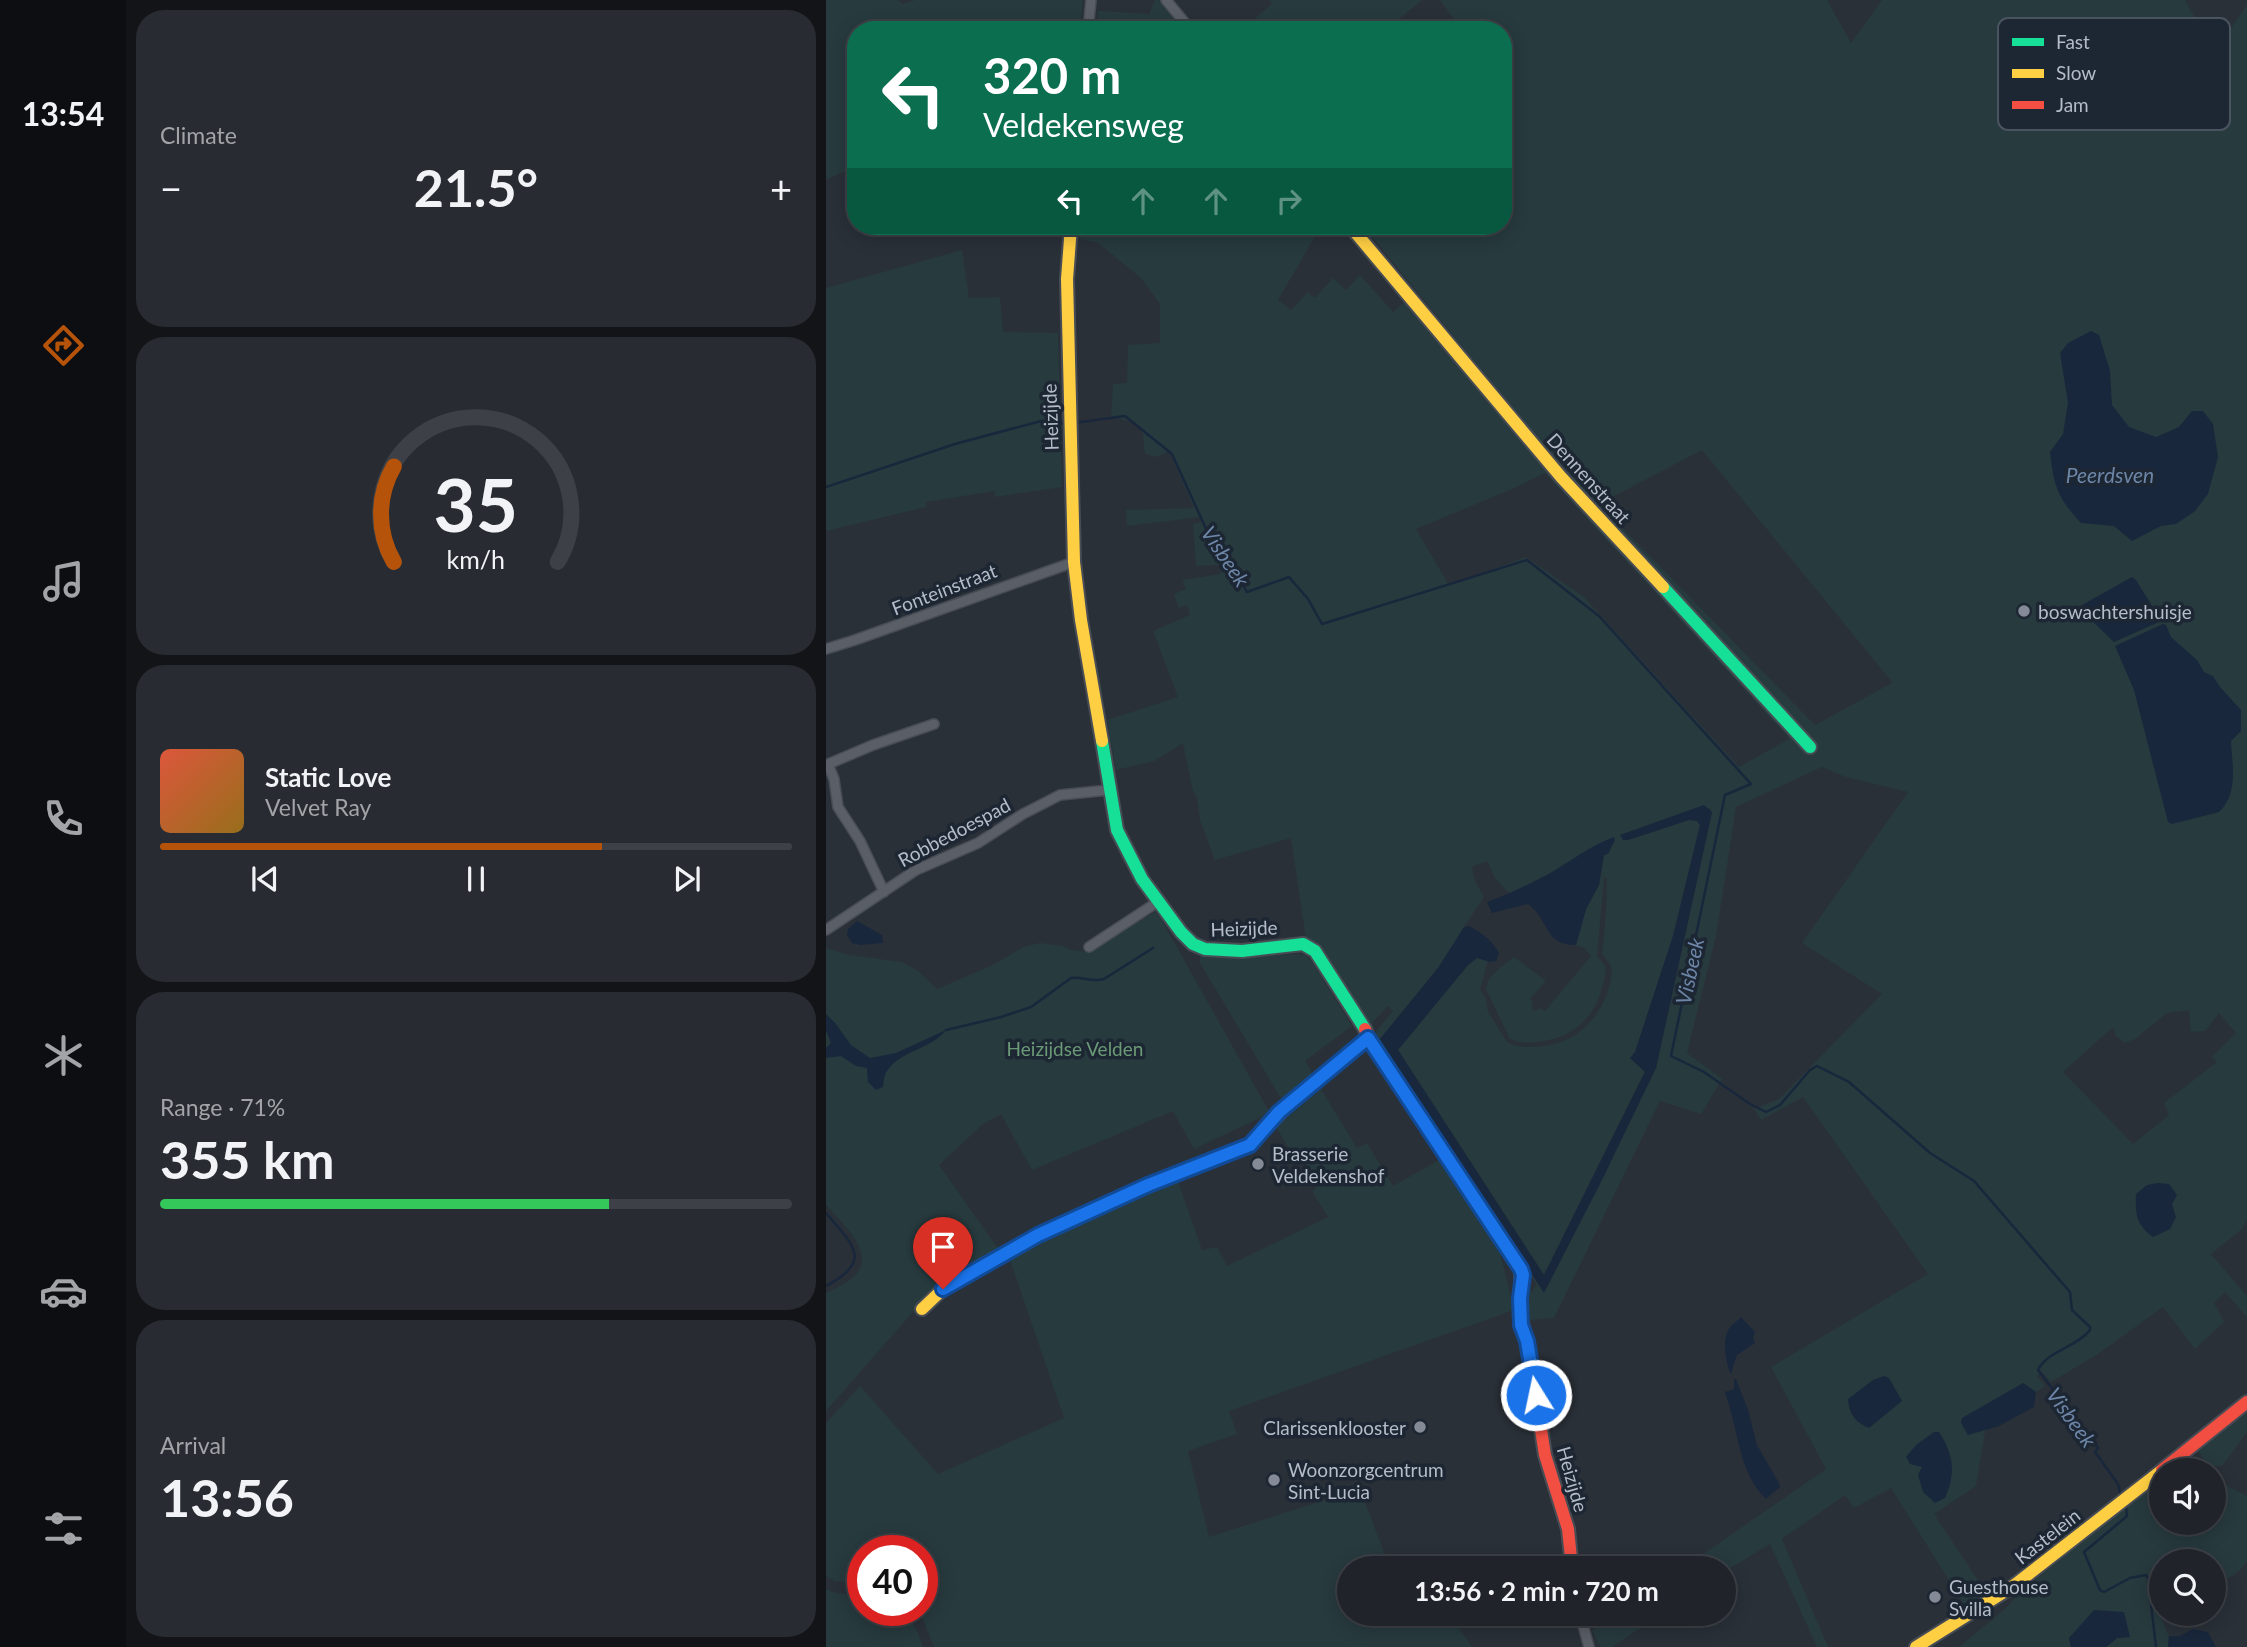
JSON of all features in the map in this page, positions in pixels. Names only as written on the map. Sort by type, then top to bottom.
[{"type":"street","points":[[1089,21],[1091,0]]},
{"type":"street","points":[[1166,0],[1184,21]]},
{"type":"street","name":"Heizijde","points":[[1070,235],[1067,279],[1074,562],[1116,830],[1156,903],[1190,943],[1202,948],[1255,949],[1303,944],[1315,951],[1364,1025],[1368,1038],[1523,1275],[1521,1325],[1527,1341],[1550,1476],[1568,1529],[1571,1556]]},
{"type":"street","name":"Dennenstraat","points":[[1358,235],[1560,477],[1810,747]]},
{"type":"street","name":"Fonteinstraat","points":[[826,649],[1074,562]]},
{"type":"street","points":[[884,892],[860,841],[838,807],[834,779],[827,765],[873,745],[934,724]]},
{"type":"street","name":"Robbedoespad","points":[[826,930],[916,870],[978,843],[1023,814],[1060,795],[1109,790]]},
{"type":"street","points":[[1089,947],[1156,903]]},
{"type":"street","points":[[922,1309],[952,1282],[1038,1235],[1148,1185],[1250,1145],[1279,1112],[1368,1038]]},
{"type":"street","name":"Kastelein","points":[[2177,1458],[2247,1402]]},
{"type":"street","name":"Kastelein","points":[[1917,1647],[1971,1615],[2017,1583],[2149,1480]]},
{"type":"street","points":[[1583,1626],[1589,1647]]},
{"type":"green space","points":[[826,0],[898,0],[902,4],[915,0],[1083,0],[1081,21],[847,21],[847,170],[826,180]]},
{"type":"green space","points":[[1155,0],[1159,0],[1176,21],[1097,21],[1098,11],[1149,14]]},
{"type":"green space","points":[[1269,0],[1422,0],[1397,21],[1252,21],[1272,4]]},
{"type":"green space","points":[[1440,0],[1827,0],[1851,43],[1882,0],[2185,0],[2195,18],[1998,18],[1998,130],[2230,130],[2230,29],[2247,5],[2247,1219],[2242,1229],[2211,1254],[2247,1296],[2247,1317],[2225,1292],[2214,1303],[2224,1322],[2195,1349],[2163,1307],[2098,1354],[2051,1382],[2042,1372],[2037,1376],[2045,1386],[1986,1426],[1976,1486],[1934,1514],[1988,1595],[1967,1609],[1891,1488],[1854,1508],[1845,1495],[1782,1539],[1828,1647],[1817,1647],[1770,1544],[1736,1565],[1736,1556],[1700,1556],[1826,1469],[1771,1367],[1928,1274],[1803,1097],[1761,1120],[1754,1109],[1779,1099],[1882,994],[1802,943],[1908,792],[1846,777],[1822,767],[1736,807],[1716,936],[1687,1053],[1722,1079],[1701,1114],[1660,1101],[1554,1318],[1529,1320],[1529,1294],[1537,1285],[1373,1035],[1393,1011],[1388,1006],[1371,1024],[1322,947],[1306,939],[1291,838],[1215,860],[1200,820],[1183,743],[1154,761],[1116,770],[1107,720],[1178,697],[1153,631],[1190,615],[1187,605],[1179,608],[1174,594],[1186,589],[1182,580],[1221,574],[1219,565],[1196,566],[1193,524],[1203,522],[1201,517],[1127,526],[1126,510],[1194,508],[1169,451],[1157,457],[1146,454],[1140,428],[1129,421],[1111,418],[1113,384],[1127,383],[1128,345],[1160,343],[1160,304],[1141,278],[1098,243],[1080,239],[1080,235],[1316,235],[1278,300],[1291,310],[1308,292],[1315,298],[1333,278],[1346,290],[1360,275],[1393,312],[1406,301],[1548,470],[1557,462],[1370,235],[1512,235],[1512,21],[1455,21]],"holes":[[[1702,450],[1892,682],[1815,725],[1599,504]],[[1545,473],[1789,738],[1739,767],[1584,597],[1526,557],[1449,585],[1416,529]],[[1710,808],[1712,812],[1656,1068],[1544,1292],[1380,1039],[1438,968],[1484,897],[1475,881],[1472,867],[1487,861],[1495,878],[1510,894],[1546,875],[1604,855],[1599,885],[1586,909],[1576,945],[1585,948],[1591,956],[1545,1011],[1540,1008],[1534,1011],[1530,999],[1546,981],[1514,957],[1493,975],[1486,989],[1510,1039],[1520,1042],[1549,1040],[1573,1031],[1582,1023],[1596,1004],[1606,967],[1597,956],[1604,877],[1607,879],[1607,889],[1602,954],[1610,965],[1611,977],[1602,1006],[1587,1025],[1569,1038],[1546,1046],[1522,1047],[1507,1042],[1488,1012],[1486,999],[1480,990],[1488,960],[1477,958],[1468,965],[1398,1050],[1544,1275],[1645,1071],[1630,1058],[1635,1052],[1673,936],[1700,825],[1697,821],[1689,820],[1628,840]],[[2189,1010],[2191,1032],[2205,1031],[2219,1013],[2236,1033],[2212,1057],[2217,1062],[2164,1103],[2169,1115],[2133,1144],[2063,1072],[2113,1027],[2116,1036],[2125,1043],[2135,1039],[2167,1013]]]},
{"type":"green space","points":[[962,250],[969,298],[1000,297],[1003,332],[1058,333],[1062,487],[995,497],[995,491],[926,502],[926,507],[826,531],[826,288]]},
{"type":"green space","name":"Heizijdse Velden","points":[[1155,912],[1270,1113],[1194,1149],[1173,1111],[1032,1170],[1001,1114],[983,1124],[939,1165],[999,1250],[926,1297],[826,1411],[826,1293],[851,1279],[859,1270],[862,1261],[856,1240],[826,1205],[826,948],[849,955],[902,962],[918,971],[937,989],[993,965],[1023,947],[1040,943],[1086,952]]},
{"type":"green space","points":[[1200,955],[1305,955],[1312,962],[1352,1026],[1305,1061],[1315,1077],[1282,1100],[1200,963]]},
{"type":"green space","points":[[1321,1089],[1357,1148],[1367,1143],[1393,1186],[1441,1159],[1499,1248],[1514,1310],[1229,1411],[1237,1434],[1188,1451],[1209,1537],[1360,1489],[1385,1556],[1337,1556],[1337,1626],[1457,1626],[1472,1647],[934,1647],[925,1626],[938,1626],[938,1535],[847,1535],[847,1582],[834,1581],[826,1576],[826,1423],[860,1386],[938,1474],[1064,1418],[1009,1257],[1116,1205],[1178,1181],[1202,1250],[1217,1247],[1227,1266],[1328,1217],[1312,1191],[1319,1186],[1302,1156],[1295,1159],[1276,1127]]},
{"type":"green space","points":[[2247,1412],[2247,1432],[2226,1461],[2226,1458],[2203,1458],[2198,1451]]},
{"type":"green space","points":[[2226,1485],[2247,1496],[2247,1561],[2237,1573],[2228,1578],[2226,1579],[2226,1549],[2149,1549],[2149,1626],[2165,1626],[2169,1636],[2168,1647],[2106,1647],[2117,1638],[2129,1637],[2069,1638],[2071,1647],[1959,1647],[2006,1608],[2021,1591],[2149,1490],[2149,1535],[2226,1535]]},
{"type":"green space","points":[[826,1589],[847,1594],[847,1626],[914,1626],[923,1647],[826,1647]]},
{"type":"green space","points":[[1599,1626],[1643,1626],[1612,1647],[1601,1647],[1592,1631]]},
{"type":"water","name":"Peerdsven","points":[[2091,331],[2099,335],[2110,371],[2112,405],[2129,427],[2156,437],[2179,427],[2192,411],[2203,411],[2213,424],[2218,457],[2208,494],[2195,511],[2176,524],[2161,526],[2132,541],[2114,526],[2081,523],[2062,498],[2053,474],[2050,452],[2063,434],[2068,403],[2060,353],[2068,343]]},
{"type":"water","points":[[2132,577],[2157,614],[2159,622],[2114,642],[2090,619],[2082,605]]},
{"type":"water","points":[[2163,624],[2171,637],[2197,660],[2204,672],[2213,676],[2241,710],[2241,731],[2231,741],[2233,778],[2225,804],[2219,812],[2172,824],[2168,822],[2134,690],[2115,646]]},
{"type":"water","points":[[1704,805],[1712,812],[1656,1068],[1544,1293],[1380,1039],[1438,968],[1464,927],[1469,926],[1493,944],[1499,953],[1496,961],[1477,958],[1468,965],[1398,1050],[1544,1275],[1645,1072],[1630,1058],[1635,1052],[1673,936],[1700,825],[1697,821],[1689,820],[1628,840],[1623,840],[1620,835]]},
{"type":"water","points":[[1614,837],[1608,854],[1604,855],[1599,885],[1586,909],[1576,945],[1558,941],[1552,936],[1528,904],[1492,913],[1487,902],[1540,879]]},
{"type":"water","points":[[857,921],[882,935],[883,943],[852,943],[847,935],[848,929]]},
{"type":"water","points":[[826,1014],[851,1045],[870,1058],[896,1053],[946,1030],[932,1042],[893,1064],[886,1073],[883,1087],[876,1090],[868,1082],[867,1068],[856,1066],[841,1056],[826,1058],[826,1048],[831,1043],[826,1030]]},
{"type":"water","points":[[2169,1184],[2177,1195],[2172,1204],[2176,1217],[2170,1229],[2153,1237],[2143,1228],[2138,1218],[2136,1194],[2147,1185]]},
{"type":"water","points":[[1741,1317],[1755,1332],[1755,1343],[1737,1355],[1731,1374],[1726,1358],[1727,1333]]},
{"type":"water","points":[[1884,1376],[1889,1378],[1902,1401],[1869,1428],[1854,1417],[1848,1399],[1873,1380]]},
{"type":"water","points":[[1734,1379],[1748,1410],[1757,1445],[1779,1483],[1780,1487],[1766,1499],[1750,1477],[1740,1450],[1725,1392],[1734,1389]]},
{"type":"water","points":[[2023,1383],[2036,1392],[2034,1407],[1999,1426],[1968,1435],[1961,1423],[1962,1418]]},
{"type":"water","points":[[1934,1432],[1939,1432],[1948,1448],[1952,1464],[1951,1480],[1945,1498],[1935,1503],[1923,1492],[1918,1475],[1922,1467],[1910,1464],[1906,1457],[1916,1445]]},
{"type":"water","points":[[2094,1610],[2124,1612],[2130,1637],[2117,1638],[2106,1647],[2071,1647],[2069,1638]]},
{"type":"water","points":[[2193,1629],[2208,1632],[2216,1647],[2168,1647],[2169,1636],[2180,1636]]},
{"type":"waterway","name":"Visbeek","points":[[1074,423],[1125,416],[1172,454],[1207,531],[1224,552],[1247,592],[1289,577],[1308,599],[1322,624],[1527,560],[1599,616],[1751,784],[1725,795],[1671,1056],[1704,1072],[1766,1112],[1780,1105],[1810,1070],[1817,1066],[1849,1082],[1930,1153],[1974,1181],[2070,1292],[2072,1310],[2090,1327],[2078,1341],[2048,1358],[2038,1370],[2098,1448],[2095,1452],[2118,1484],[2121,1497]]},
{"type":"waterway","name":"Visbeek","points":[[826,487],[955,444],[1041,421],[1063,423]]},
{"type":"waterway","points":[[946,1030],[1031,1007],[1071,978],[1104,979],[1153,948]]},
{"type":"waterway","points":[[826,1213],[844,1234],[854,1252],[850,1269],[826,1286]]},
{"type":"waterway","name":"Visbeek","points":[[2126,1506],[2127,1516],[2084,1552],[2100,1590],[2104,1592],[2130,1578],[2146,1575],[2156,1647]]},
{"type":"traffic: fast","points":[[1663,587],[1810,747]]},
{"type":"traffic: fast","points":[[1102,741],[1117,830],[1142,879],[1181,932],[1193,944],[1205,949],[1242,951],[1303,944],[1315,951],[1365,1029]]},
{"type":"traffic: fast","points":[[1285,1108],[1368,1038]]},
{"type":"traffic: slow","points":[[1070,235],[1067,279],[1074,562],[1102,741]]},
{"type":"traffic: slow","points":[[1358,235],[1561,477],[1663,587]]},
{"type":"traffic: slow","points":[[922,1309],[943,1289],[963,1276],[1038,1235],[1148,1185],[1249,1145],[1285,1108]]},
{"type":"traffic: slow","points":[[1916,1647],[2012,1587],[2149,1480]]},
{"type":"traffic: jam","points":[[1365,1029],[1368,1038],[1521,1269],[1521,1320],[1527,1341],[1545,1455],[1568,1529],[1571,1556]]},
{"type":"traffic: jam","points":[[2177,1458],[2247,1402]]},
{"type":"place","name":"boswachtershuisje","points":[[2024,611]]},
{"type":"place","name":"Brasserie Veldekenshof","points":[[1258,1164]]},
{"type":"place","name":"Clarissenklooster","points":[[1420,1427]]},
{"type":"place","name":"Woonzorgcentrum Sint-Lucia","points":[[1274,1480]]},
{"type":"place","name":"Guesthouse Svilla","points":[[1935,1597]]},
{"type":"route","points":[[943,1289],[1038,1235],[1148,1185],[1250,1145],[1279,1112],[1368,1038],[1521,1269],[1521,1325],[1527,1341],[1536,1395]]}]
